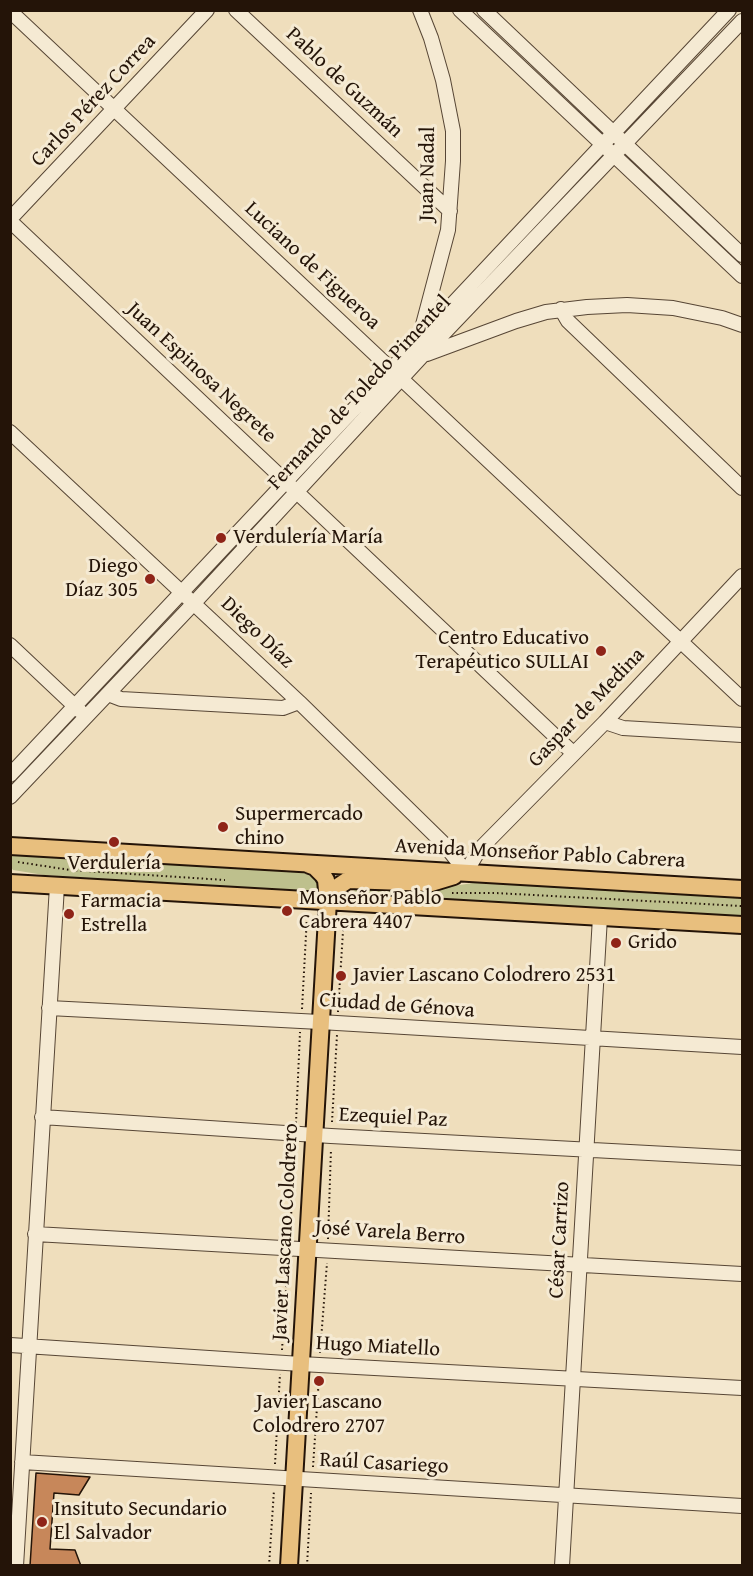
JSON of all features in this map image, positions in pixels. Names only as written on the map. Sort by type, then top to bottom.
[{"type":"main road","name":"Avenida Monseñor Pablo Cabrera","points":[[10,846],[742,889]]},
{"type":"main road","name":"Javier Lascano Colodrero","points":[[289,1566],[307,1249],[323,1135],[320,1022],[328,901],[328,889],[323,875],[315,867],[303,863]]},
{"type":"main road","points":[[328,901],[339,886],[348,880],[431,883],[466,872]]},
{"type":"main road","points":[[19,883],[742,925]]},
{"type":"street","name":"Carlos Pérez Correa","points":[[10,220],[207,10]]},
{"type":"street","name":"Pablo de Guzmán","points":[[236,10],[450,210]]},
{"type":"street","name":"Juan Nadal","points":[[419,340],[443,252],[450,210],[453,131],[443,80],[420,10]]},
{"type":"street","points":[[460,10],[609,140],[625,145],[742,255]]},
{"type":"street","points":[[484,10],[609,140],[614,155],[742,276]]},
{"type":"street","name":"Fernando de Toledo Pimentel","points":[[10,775],[729,10]]},
{"type":"street","name":"Luciano de Figueroa","points":[[10,11],[742,699]]},
{"type":"street","name":"Fernando de Toledo Pimentel","points":[[10,796],[194,603],[422,356],[742,21]]},
{"type":"street","name":"Juan Espinosa Negrete","points":[[10,220],[573,753]]},
{"type":"street","points":[[422,356],[500,327],[561,309],[609,305],[655,306],[688,311],[742,325]]},
{"type":"street","points":[[561,309],[568,321],[742,488]]},
{"type":"street","name":"Diego Díaz","points":[[10,432],[298,702],[445,845],[466,872]]},
{"type":"street","name":"Gaspar de Medina","points":[[466,872],[479,850],[605,722],[742,576]]},
{"type":"street","points":[[10,645],[86,717]]},
{"type":"street","points":[[108,694],[121,699],[284,708],[298,702]]},
{"type":"street","points":[[605,722],[623,728],[742,735]]},
{"type":"street","points":[[10,877],[19,883]]},
{"type":"street","points":[[16,1566],[57,886]]},
{"type":"street","name":"César Carrizo","points":[[562,1566],[600,917]]},
{"type":"street","name":"Ciudad de Génova","points":[[49,1008],[742,1047]]},
{"type":"street","name":"Ezequiel Paz","points":[[42,1117],[742,1158]]},
{"type":"street","name":"José Varela Berro","points":[[35,1234],[742,1274]]},
{"type":"street","name":"Hugo Miatello","points":[[10,1345],[301,1364],[742,1388]]},
{"type":"street","name":"Raúl Casariego","points":[[22,1462],[742,1506]]},
{"type":"path","points":[[269,1566],[308,900]]},
{"type":"path","points":[[307,1566],[328,1250],[323,1135],[337,1023],[344,915],[354,904]]},
{"type":"green space","points":[[11,855],[300,871],[319,883],[322,891],[316,895],[44,875],[13,870]]},
{"type":"green space","points":[[480,882],[742,896],[742,917],[351,893],[360,886],[432,889]]},
{"type":"building","name":"Insituto Secundario El Salvador","points":[[36,1473],[90,1477],[79,1495],[54,1493],[50,1549],[75,1550],[81,1566],[30,1566]]},
{"type":"place","name":"Verdulería María","points":[[221,538]]},
{"type":"place","name":"Diego Díaz 305","points":[[150,579]]},
{"type":"place","name":"Centro Educativo Terapéutico SULLAI","points":[[601,651]]},
{"type":"place","name":"Supermercado chino","points":[[223,827]]},
{"type":"place","name":"Verdulería","points":[[114,842]]},
{"type":"place","name":"Monseñor Pablo Cabrera 4407","points":[[287,911]]},
{"type":"place","name":"Farmacia Estrella","points":[[69,914]]},
{"type":"place","name":"Grido","points":[[616,943]]},
{"type":"place","name":"Javier Lascano Colodrero 2531","points":[[341,976]]},
{"type":"place","name":"Javier Lascano Colodrero 2707","points":[[319,1381]]},
{"type":"place","name":"Insituto Secundario El Salvador","points":[[42,1522]]}]
